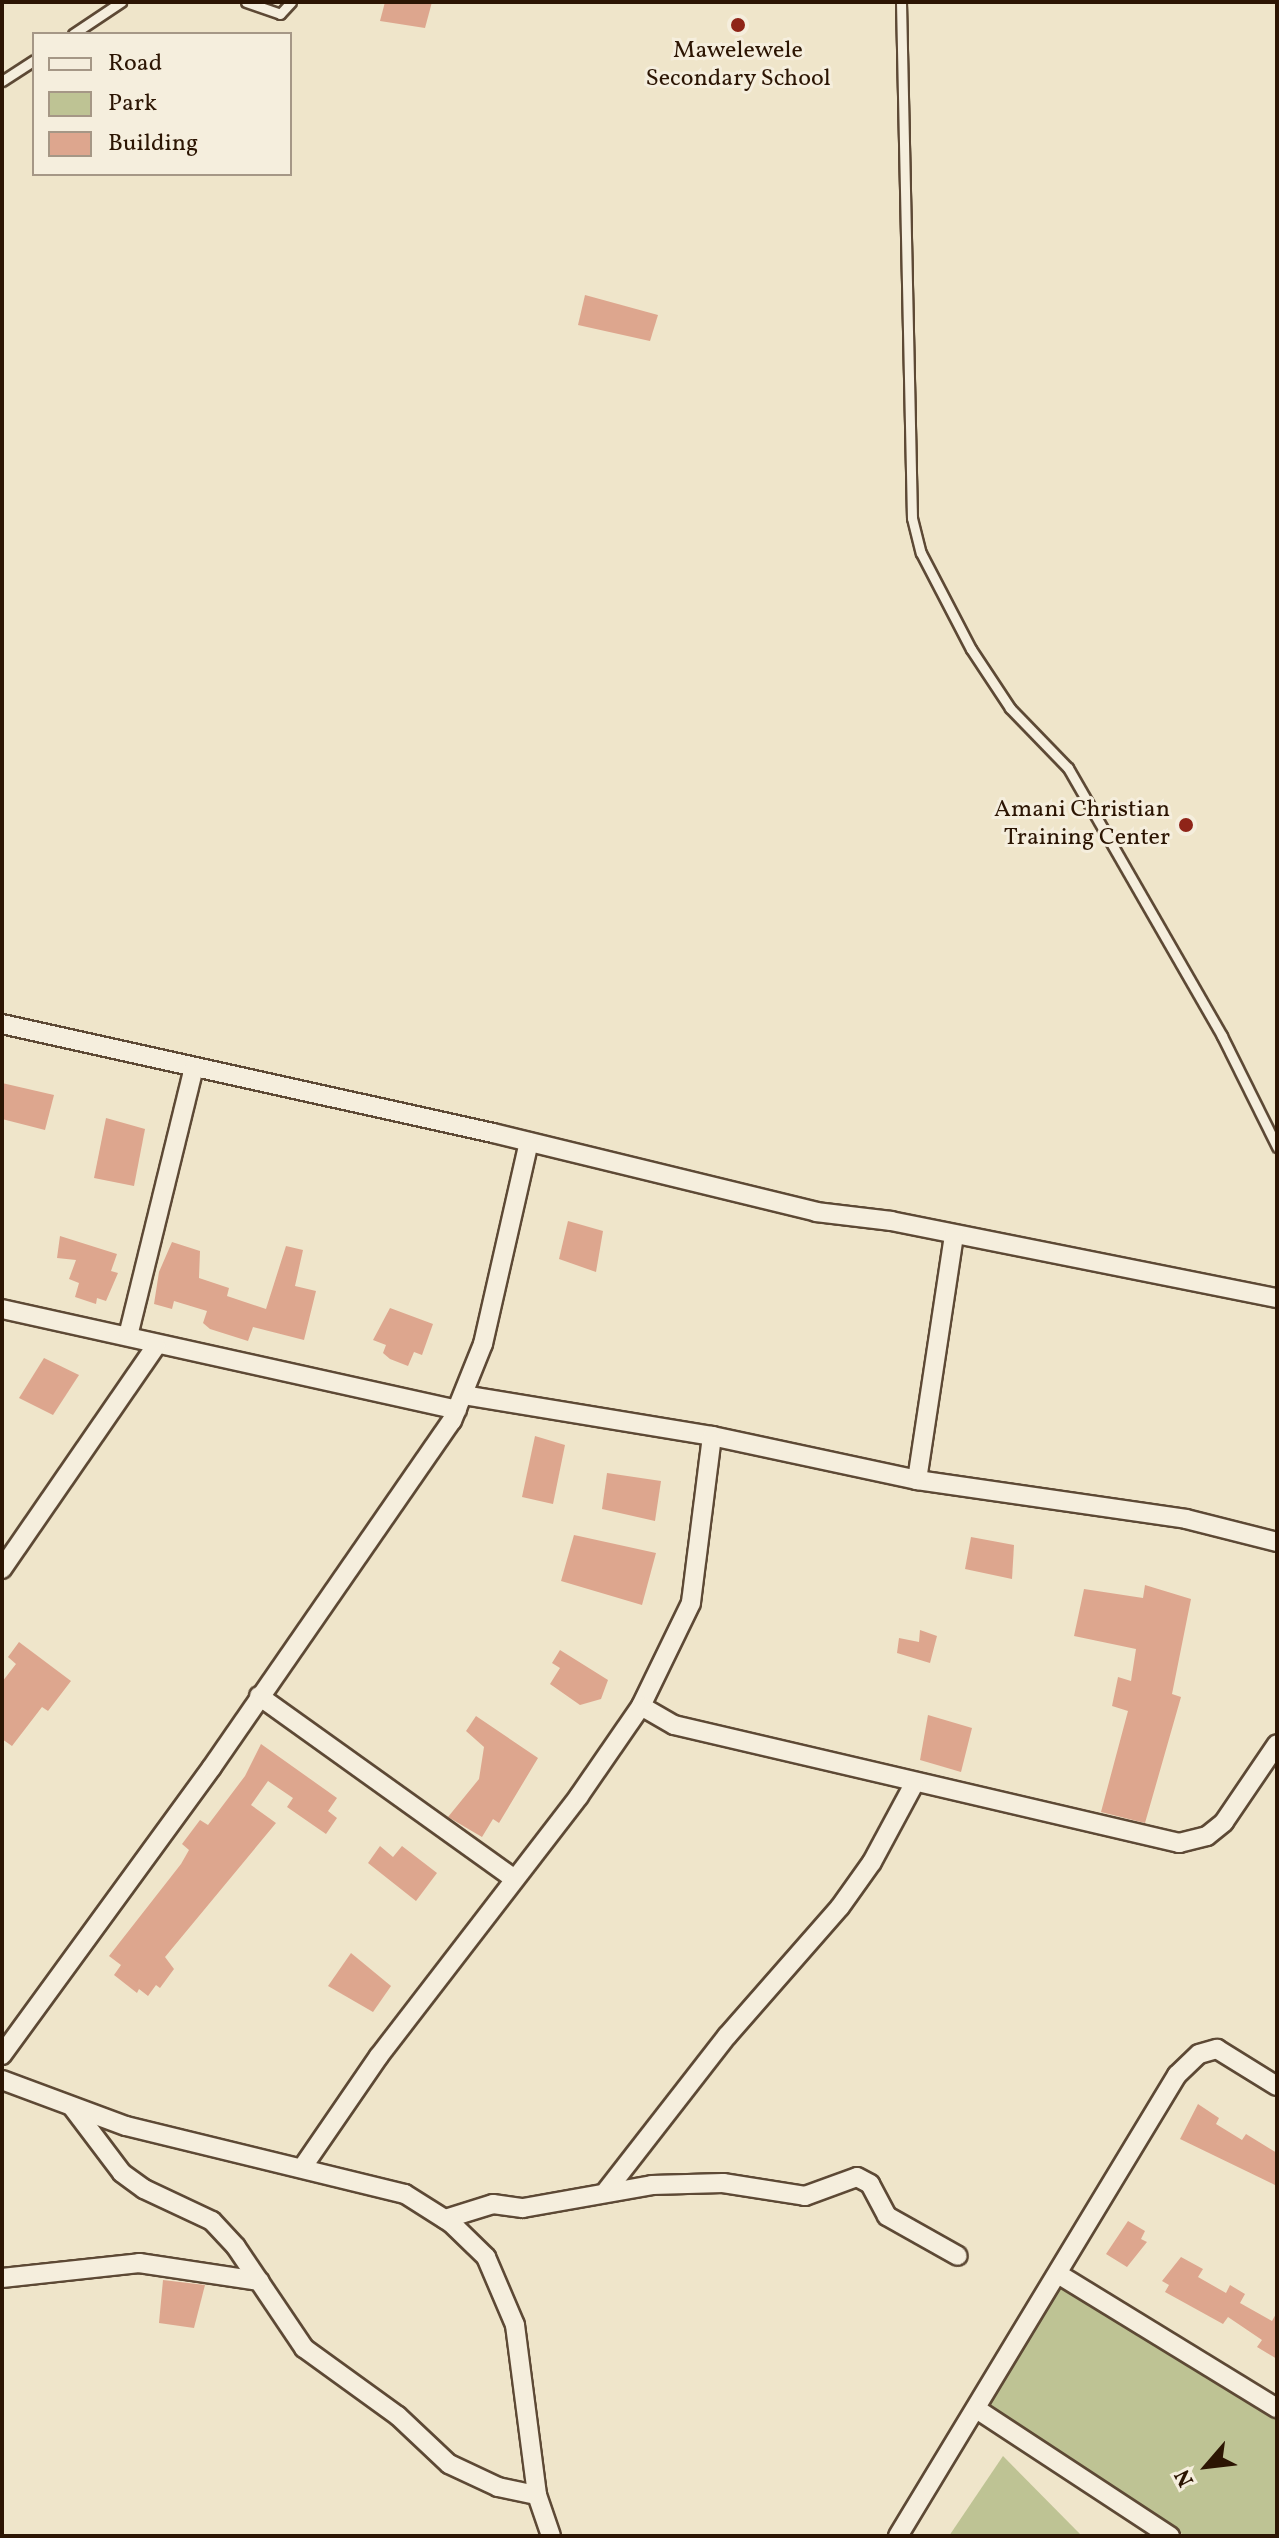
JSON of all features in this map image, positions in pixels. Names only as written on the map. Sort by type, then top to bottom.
[{"type":"street","points":[[2,1024],[529,1142],[816,1212],[891,1221],[1277,1298]]},
{"type":"street","points":[[128,1336],[194,1068]]},
{"type":"street","points":[[2,2055],[259,1696],[460,1402],[483,1344],[529,1142]]},
{"type":"street","points":[[917,1480],[954,1235]]},
{"type":"street","points":[[2,1309],[128,1336],[156,1346],[460,1402],[712,1436],[917,1480],[1186,1519],[1277,1542]]},
{"type":"street","points":[[2,1569],[156,1346]]},
{"type":"street","points":[[302,2168],[513,1878],[579,1796],[641,1706],[691,1603],[712,1436]]},
{"type":"street","points":[[259,1696],[513,1878]]},
{"type":"street","points":[[641,1706],[694,1732],[1179,1843],[1207,1836],[1224,1822],[1277,1744]]},
{"type":"street","points":[[607,2190],[727,2036],[840,1907],[872,1862],[914,1784]]},
{"type":"street","points":[[898,2536],[978,2410],[1177,2075],[1199,2054],[1217,2049],[1277,2086]]},
{"type":"street","points":[[2,2080],[73,2108],[172,2138],[405,2194],[445,2219],[486,2257],[515,2325],[537,2495],[551,2536]]},
{"type":"street","points":[[73,2108],[122,2173],[144,2189],[212,2221],[260,2281],[304,2348],[398,2416],[449,2464],[498,2487],[537,2495]]},
{"type":"street","points":[[445,2219],[493,2204],[523,2208],[607,2190],[723,2183],[805,2196],[857,2177],[870,2184],[887,2216],[958,2256]]},
{"type":"street","points":[[2,2278],[139,2263],[260,2281]]},
{"type":"street","points":[[1058,2274],[1277,2408]]},
{"type":"street","points":[[978,2410],[1170,2536]]},
{"type":"lane","points":[[76,32],[121,2]]},
{"type":"lane","points":[[246,2],[280,14],[291,2]]},
{"type":"lane","points":[[901,2],[912,518],[921,553],[971,649],[1010,708],[1068,768],[1222,1036],[1277,1147]]},
{"type":"lane","points":[[2,81],[32,61]]},
{"type":"green space","points":[[1050,2277],[1277,2420],[1277,2536],[1186,2536],[966,2412]]},
{"type":"green space","points":[[1003,2456],[1082,2536],[949,2536]]},
{"type":"building","points":[[385,2],[432,2],[425,28],[380,21]]},
{"type":"building","points":[[585,295],[658,315],[650,341],[578,325]]},
{"type":"building","points":[[2,1083],[54,1095],[45,1130],[2,1119]]},
{"type":"building","points":[[106,1118],[145,1129],[134,1186],[94,1178]]},
{"type":"building","points":[[568,1221],[603,1231],[596,1272],[559,1259]]},
{"type":"building","points":[[60,1236],[117,1254],[111,1271],[118,1273],[106,1301],[97,1298],[96,1304],[75,1297],[79,1283],[69,1279],[76,1260],[57,1258]]},
{"type":"building","points":[[172,1242],[200,1251],[199,1278],[229,1288],[227,1296],[266,1309],[286,1246],[303,1250],[295,1286],[316,1291],[304,1340],[253,1327],[248,1341],[210,1329],[203,1323],[207,1311],[174,1301],[172,1309],[154,1304],[159,1272]]},
{"type":"building","points":[[390,1308],[433,1324],[422,1355],[414,1352],[408,1366],[390,1359],[383,1353],[386,1345],[373,1340]]},
{"type":"building","points":[[44,1358],[79,1375],[53,1415],[19,1398]]},
{"type":"building","points":[[535,1436],[565,1445],[553,1504],[522,1497]]},
{"type":"building","points":[[607,1473],[661,1481],[655,1521],[602,1509]]},
{"type":"building","points":[[574,1535],[656,1553],[642,1605],[561,1581]]},
{"type":"building","points":[[971,1537],[1014,1545],[1012,1579],[965,1569]]},
{"type":"building","points":[[1145,1585],[1191,1599],[1172,1694],[1181,1697],[1145,1823],[1101,1812],[1128,1711],[1112,1706],[1118,1677],[1131,1681],[1136,1649],[1074,1636],[1084,1589],[1143,1598]]},
{"type":"building","points":[[920,1630],[937,1636],[930,1663],[897,1653],[899,1638],[919,1642]]},
{"type":"building","points":[[19,1642],[71,1681],[48,1711],[42,1707],[12,1746],[2,1739],[2,1682],[16,1664],[8,1657]]},
{"type":"building","points":[[560,1650],[608,1680],[601,1699],[580,1705],[550,1684],[560,1668],[552,1663]]},
{"type":"building","points":[[928,1715],[972,1728],[961,1772],[920,1760]]},
{"type":"building","points":[[476,1716],[538,1758],[499,1823],[493,1819],[482,1837],[448,1817],[479,1779],[484,1747],[466,1731]]},
{"type":"building","points":[[261,1744],[337,1798],[328,1811],[337,1818],[326,1834],[287,1807],[293,1798],[268,1781],[251,1805],[276,1823],[165,1957],[174,1969],[160,1988],[156,1985],[148,1996],[139,1989],[137,1993],[114,1975],[121,1965],[109,1956],[181,1864],[189,1850],[182,1844],[200,1820],[208,1825],[245,1776]]},
{"type":"building","points":[[380,1846],[393,1857],[402,1846],[437,1873],[416,1901],[368,1863]]},
{"type":"building","points":[[351,1953],[391,1986],[373,2012],[328,1986]]},
{"type":"building","points":[[1198,2104],[1219,2118],[1216,2124],[1242,2140],[1246,2134],[1277,2153],[1277,2186],[1180,2139]]},
{"type":"building","points":[[1128,2221],[1145,2231],[1141,2239],[1147,2242],[1127,2267],[1106,2254]]},
{"type":"building","points":[[1181,2257],[1203,2269],[1198,2277],[1226,2293],[1230,2285],[1245,2294],[1240,2303],[1272,2321],[1277,2312],[1277,2359],[1257,2347],[1262,2340],[1228,2317],[1223,2324],[1165,2292],[1169,2285],[1162,2281]]},
{"type":"building","points":[[163,2280],[205,2285],[194,2328],[159,2323]]},
{"type":"place","name":"Mawelewele Secondary School","points":[[738,25]]},
{"type":"place","name":"Amani Christian Training Center","points":[[1186,825]]}]
